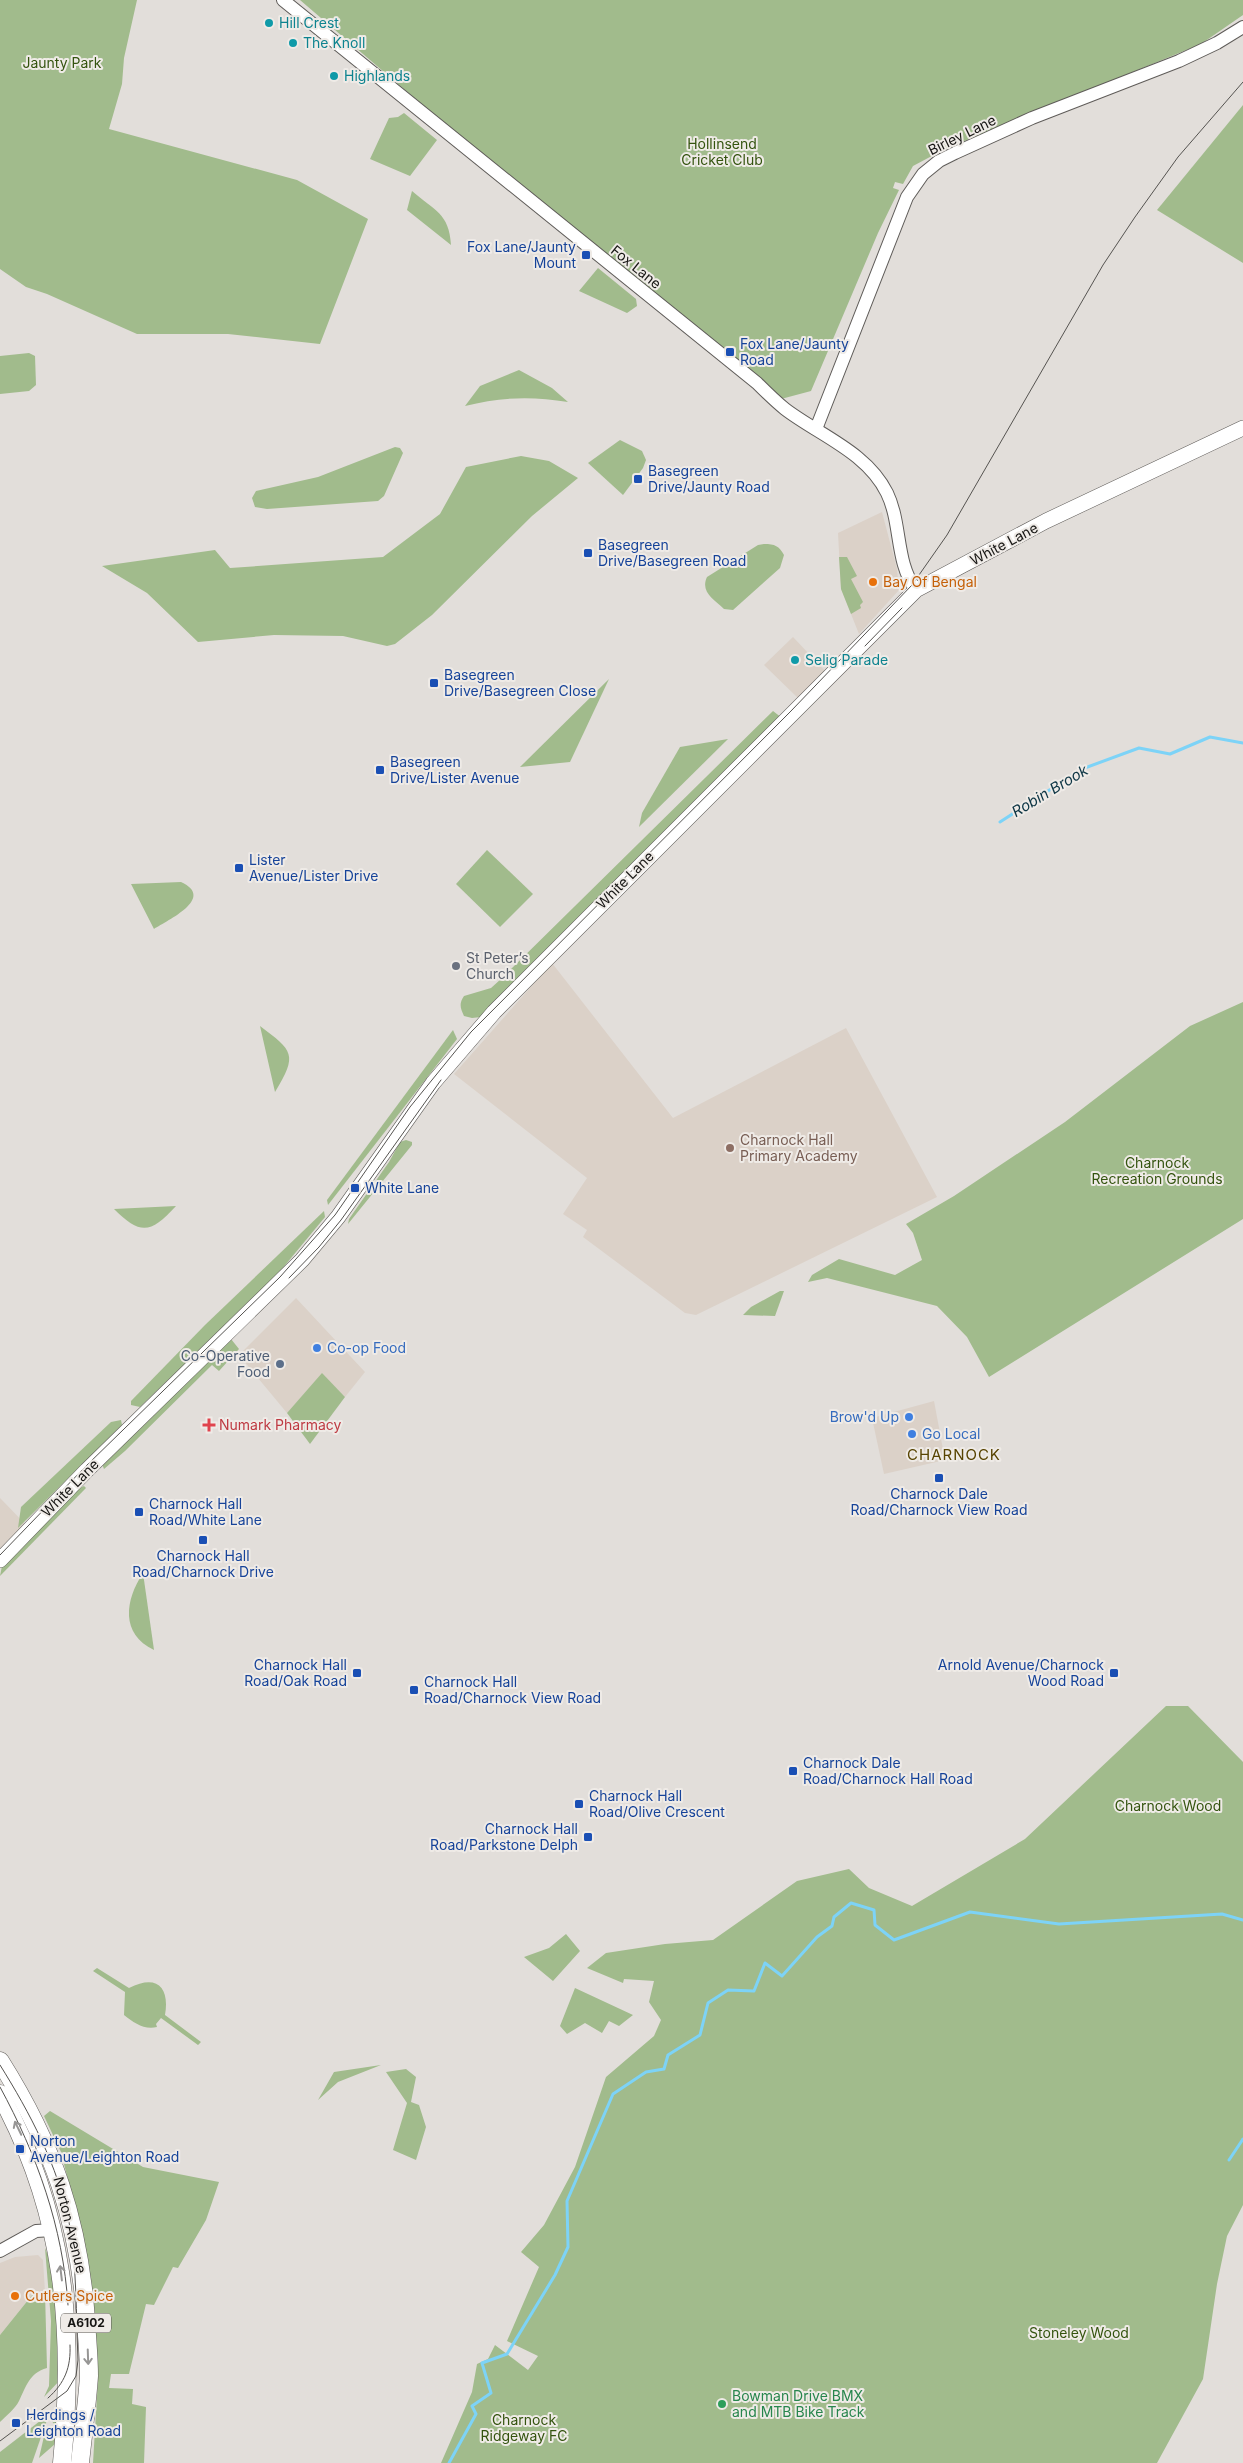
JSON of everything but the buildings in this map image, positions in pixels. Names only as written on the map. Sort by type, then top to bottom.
[{"type":"highway","name":"Norton Avenue","points":[[0,2061],[37,2123],[54,2164],[68,2206],[82,2276],[89,2355],[80,2463]]},
{"type":"highway","name":"Norton Avenue","points":[[0,2094],[20,2132],[48,2206],[45,2231],[59,2256],[68,2372],[62,2463]]},
{"type":"highway","points":[[45,2231],[68,2206]]},
{"type":"main road","name":"White Lane","points":[[2,1557],[86,1470],[302,1260],[338,1218],[420,1099],[494,1012],[916,590],[1046,521],[1243,428]]},
{"type":"street","name":"Fox Lane","points":[[283,0],[786,409],[837,441],[854,455],[869,469],[886,492],[904,567],[916,590]]},
{"type":"street","name":"Birley Lane","points":[[816,429],[907,197],[923,174],[939,161],[990,137],[1032,118],[1179,61],[1217,43],[1243,27]]},
{"type":"street","points":[[0,2251],[45,2231]]},
{"type":"shaded area","name":"Bay Of Bengal","points":[[882,512],[897,569],[899,590],[859,634],[841,589],[838,533]]},
{"type":"shaded area","points":[[793,637],[826,672],[799,699],[764,665]]},
{"type":"shaded area","name":"Charnock Hall Primary Academy","points":[[552,963],[673,1118],[846,1028],[937,1197],[696,1315],[685,1313],[583,1237],[587,1230],[563,1214],[587,1178],[454,1074]]},
{"type":"shaded area","name":"Co-Operative Food","points":[[296,1298],[365,1372],[345,1397],[322,1374],[287,1413],[239,1355]]},
{"type":"shaded area","points":[[934,1401],[945,1460],[884,1474],[872,1418]]},
{"type":"shaded area","points":[[0,1498],[29,1528],[0,1557]]},
{"type":"shaded area","points":[[38,2255],[43,2260],[45,2292],[33,2294],[0,2335],[0,2263],[15,2257]]},
{"type":"green space","name":"Jaunty Park","points":[[0,0],[137,0],[124,58],[122,84],[109,129],[297,180],[368,219],[320,344],[228,334],[137,334],[47,294],[26,287],[0,269]]},
{"type":"green space","name":"Hollinsend Cricket Club","points":[[300,0],[1243,0],[1243,15],[1201,44],[945,149],[913,166],[903,184],[895,182],[893,188],[899,190],[878,233],[811,391],[781,399],[516,180],[447,126]]},
{"type":"green space","points":[[1243,105],[1243,263],[1157,210]]},
{"type":"green space","points":[[404,113],[437,140],[410,176],[370,159],[389,118],[398,117]]},
{"type":"green space","points":[[412,191],[434,208],[444,219],[450,234],[451,245],[407,210]]},
{"type":"green space","points":[[598,268],[636,299],[637,306],[627,313],[579,291]]},
{"type":"green space","points":[[29,353],[35,356],[36,385],[29,391],[0,394],[0,356]]},
{"type":"green space","points":[[519,370],[552,388],[568,402],[516,398],[465,406],[480,386]]},
{"type":"green space","points":[[620,440],[642,451],[646,460],[643,468],[623,495],[588,463]]},
{"type":"green space","points":[[395,447],[400,448],[403,453],[384,496],[378,501],[267,509],[255,507],[252,498],[256,491],[318,477]]},
{"type":"green space","points":[[521,456],[549,461],[578,478],[532,516],[432,615],[395,644],[387,646],[343,636],[274,635],[198,642],[147,593],[102,566],[215,550],[230,568],[383,557],[440,514],[466,467]]},
{"type":"green space","points":[[758,545],[776,546],[784,555],[780,568],[733,610],[724,609],[709,595],[705,587],[707,577]]},
{"type":"green space","points":[[839,557],[847,557],[857,576],[851,579],[863,602],[860,605],[861,608],[851,614],[841,589]]},
{"type":"green space","points":[[609,679],[570,762],[520,767]]},
{"type":"green space","points":[[773,711],[782,718],[481,1017],[472,1018],[464,1016],[461,1001],[464,996],[491,988],[501,979]]},
{"type":"green space","points":[[728,739],[639,827],[642,813],[680,747]]},
{"type":"green space","points":[[487,850],[533,894],[500,927],[456,884]]},
{"type":"green space","points":[[181,882],[190,888],[194,895],[192,902],[178,914],[154,929],[131,884]]},
{"type":"green space","name":"Charnock Recreation Grounds","points":[[1243,1002],[1243,1219],[989,1377],[967,1337],[937,1306],[827,1278],[808,1282],[812,1275],[839,1259],[895,1275],[922,1260],[913,1233],[906,1224],[954,1196],[1065,1122],[1190,1026]]},
{"type":"green space","points":[[260,1026],[280,1042],[288,1054],[287,1069],[275,1092]]},
{"type":"green space","points":[[453,1030],[457,1039],[328,1205],[327,1200]]},
{"type":"green space","points":[[406,1140],[412,1142],[412,1145],[348,1224],[349,1219],[389,1162],[400,1142]]},
{"type":"green space","points":[[176,1206],[160,1222],[146,1228],[132,1224],[114,1209]]},
{"type":"green space","points":[[324,1211],[325,1217],[272,1281],[140,1407],[131,1405],[131,1401],[205,1325]]},
{"type":"green space","points":[[780,1291],[784,1291],[775,1316],[743,1315],[751,1307]]},
{"type":"green space","points":[[231,1339],[239,1349],[219,1371],[212,1365],[125,1451],[104,1469],[102,1464]]},
{"type":"green space","points":[[322,1373],[345,1397],[310,1444],[287,1413]]},
{"type":"green space","points":[[121,1420],[122,1425],[18,1528],[21,1507],[111,1422]]},
{"type":"green space","points":[[84,1486],[86,1488],[0,1576],[2,1566],[76,1490]]},
{"type":"green space","points":[[143,1573],[154,1650],[135,1635],[129,1616],[132,1594]]},
{"type":"green space","points":[[1166,1706],[1188,1706],[1243,1762],[1243,2205],[1227,2236],[1217,2284],[1203,2379],[1157,2463],[441,2463],[472,2392],[477,2364],[488,2359],[495,2345],[528,2370],[538,2356],[507,2341],[539,2267],[521,2252],[544,2225],[575,2167],[606,2077],[654,2036],[661,2020],[649,2002],[654,1981],[624,1979],[623,1983],[587,1968],[606,1953],[665,1944],[713,1940],[797,1881],[849,1869],[869,1888],[912,1906],[1025,1839]]},
{"type":"green space","points":[[566,1934],[580,1951],[553,1981],[524,1957],[549,1948]]},
{"type":"green space","points":[[97,1968],[129,1988],[147,1982],[159,1985],[165,1997],[165,2015],[201,2042],[198,2045],[161,2018],[156,2024],[157,2027],[152,2028],[143,2027],[132,2021],[124,2015],[125,1992],[93,1971]]},
{"type":"green space","points":[[575,1988],[633,2015],[619,2026],[609,2021],[602,2033],[585,2023],[567,2034],[560,2026]]},
{"type":"green space","points":[[381,2065],[338,2082],[318,2100],[334,2072]]},
{"type":"green space","points":[[406,2069],[416,2077],[411,2102],[419,2105],[426,2127],[416,2160],[393,2150],[407,2103],[386,2072]]},
{"type":"green space","points":[[50,2111],[143,2167],[219,2182],[206,2220],[178,2268],[173,2267],[154,2305],[146,2304],[129,2374],[111,2374],[109,2388],[133,2389],[132,2404],[146,2407],[144,2463],[93,2463],[98,2379],[82,2236],[61,2152],[44,2116]]},
{"type":"green space","points":[[45,2248],[52,2265],[62,2378],[44,2397],[49,2386],[51,2321]]},
{"type":"green space","points":[[45,2292],[47,2368],[32,2377],[13,2410],[0,2422],[0,2335],[33,2294]]},
{"type":"green space","points":[[49,2414],[32,2463],[0,2463],[0,2452]]},
{"type":"green space","points":[[53,2417],[61,2417],[55,2444],[39,2458],[45,2432],[51,2429],[54,2424],[51,2420]]},
{"type":"waterway","name":"Robin Brook","points":[[1000,822],[1082,769],[1139,748],[1170,754],[1210,737],[1243,743]]},
{"type":"waterway","points":[[449,2463],[476,2414],[472,2406],[491,2393],[482,2363],[507,2354],[555,2275],[568,2247],[567,2201],[613,2094],[646,2072],[664,2069],[668,2055],[700,2035],[708,2003],[728,1990],[754,1991],[765,1963],[782,1976],[817,1937],[832,1926],[834,1917],[851,1903],[874,1910],[875,1925],[894,1940],[970,1912],[1059,1924],[1222,1914],[1243,1920]]},
{"type":"waterway","points":[[1229,2160],[1243,2139]]},
{"type":"tram line","points":[[0,1555],[85,1467],[280,1277],[335,1215],[410,1107],[471,1032],[791,711],[912,585],[947,535],[1103,265],[1178,157],[1243,82]]},
{"type":"tram line","points":[[865,646],[902,608]]},
{"type":"tram line","points":[[289,1278],[319,1247],[341,1220],[441,1080]]},
{"type":"tram line","points":[[0,2065],[42,2140],[64,2201],[74,2256],[78,2360],[76,2376],[67,2391],[0,2441]]},
{"type":"tram line","points":[[0,2087],[26,2139],[46,2192],[60,2248],[68,2305]]},
{"type":"tram line","points":[[48,2398],[59,2386],[66,2374],[70,2345]]},
{"type":"place","name":"Hill Crest","points":[[269,23]]},
{"type":"place","name":"The Knoll","points":[[293,43]]},
{"type":"place","name":"Highlands","points":[[334,76]]},
{"type":"place","name":"Fox Lane/Jaunty Mount","points":[[586,255]]},
{"type":"place","name":"Fox Lane/Jaunty Road","points":[[730,352]]},
{"type":"place","name":"Basegreen Drive/Jaunty Road","points":[[638,479]]},
{"type":"place","name":"Basegreen Drive/Basegreen Road","points":[[588,553]]},
{"type":"place","name":"Bay Of Bengal","points":[[873,582]]},
{"type":"place","name":"Selig Parade","points":[[795,660]]},
{"type":"place","name":"Basegreen Drive/Basegreen Close","points":[[434,683]]},
{"type":"place","name":"Basegreen Drive/Lister Avenue","points":[[380,770]]},
{"type":"place","name":"Lister Avenue/Lister Drive","points":[[239,868]]},
{"type":"place","name":"St Peter’s Church","points":[[456,966]]},
{"type":"place","name":"Charnock Hall Primary Academy","points":[[730,1148]]},
{"type":"place","name":"White Lane","points":[[355,1188]]},
{"type":"place","name":"Co-op Food","points":[[317,1348]]},
{"type":"place","name":"Co-Operative Food","points":[[280,1364]]},
{"type":"place","name":"Brow'd Up","points":[[909,1417]]},
{"type":"place","name":"Numark Pharmacy","points":[[209,1425]]},
{"type":"place","name":"Go Local","points":[[912,1434]]},
{"type":"place","name":"Charnock Dale Road/Charnock View Road","points":[[939,1478]]},
{"type":"place","name":"Charnock Hall Road/White Lane","points":[[139,1512]]},
{"type":"place","name":"Charnock Hall Road/Charnock Drive","points":[[203,1540]]},
{"type":"place","name":"Charnock Hall Road/Oak Road","points":[[357,1673]]},
{"type":"place","name":"Arnold Avenue/Charnock Wood Road","points":[[1114,1673]]},
{"type":"place","name":"Charnock Hall Road/Charnock View Road","points":[[414,1690]]},
{"type":"place","name":"Charnock Dale Road/Charnock Hall Road","points":[[793,1771]]},
{"type":"place","name":"Charnock Hall Road/Olive Crescent","points":[[579,1804]]},
{"type":"place","name":"Charnock Hall Road/Parkstone Delph","points":[[588,1837]]},
{"type":"place","name":"Norton Avenue/Leighton Road","points":[[20,2149]]},
{"type":"place","name":"Cutlers Spice","points":[[15,2296]]},
{"type":"place","name":"Bowman Drive BMX and MTB Bike Track","points":[[722,2404]]},
{"type":"place","name":"Herdings / Leighton Road","points":[[16,2423]]},
{"type":"district","name":"CHARNOCK","points":[[954,1455]]},
{"type":"park label","name":"Charnock Wood","points":[[1168,1806]]},
{"type":"park label","name":"Stoneley Wood","points":[[1079,2333]]},
{"type":"park label","name":"Charnock Ridgeway FC","points":[[524,2428]]}]
